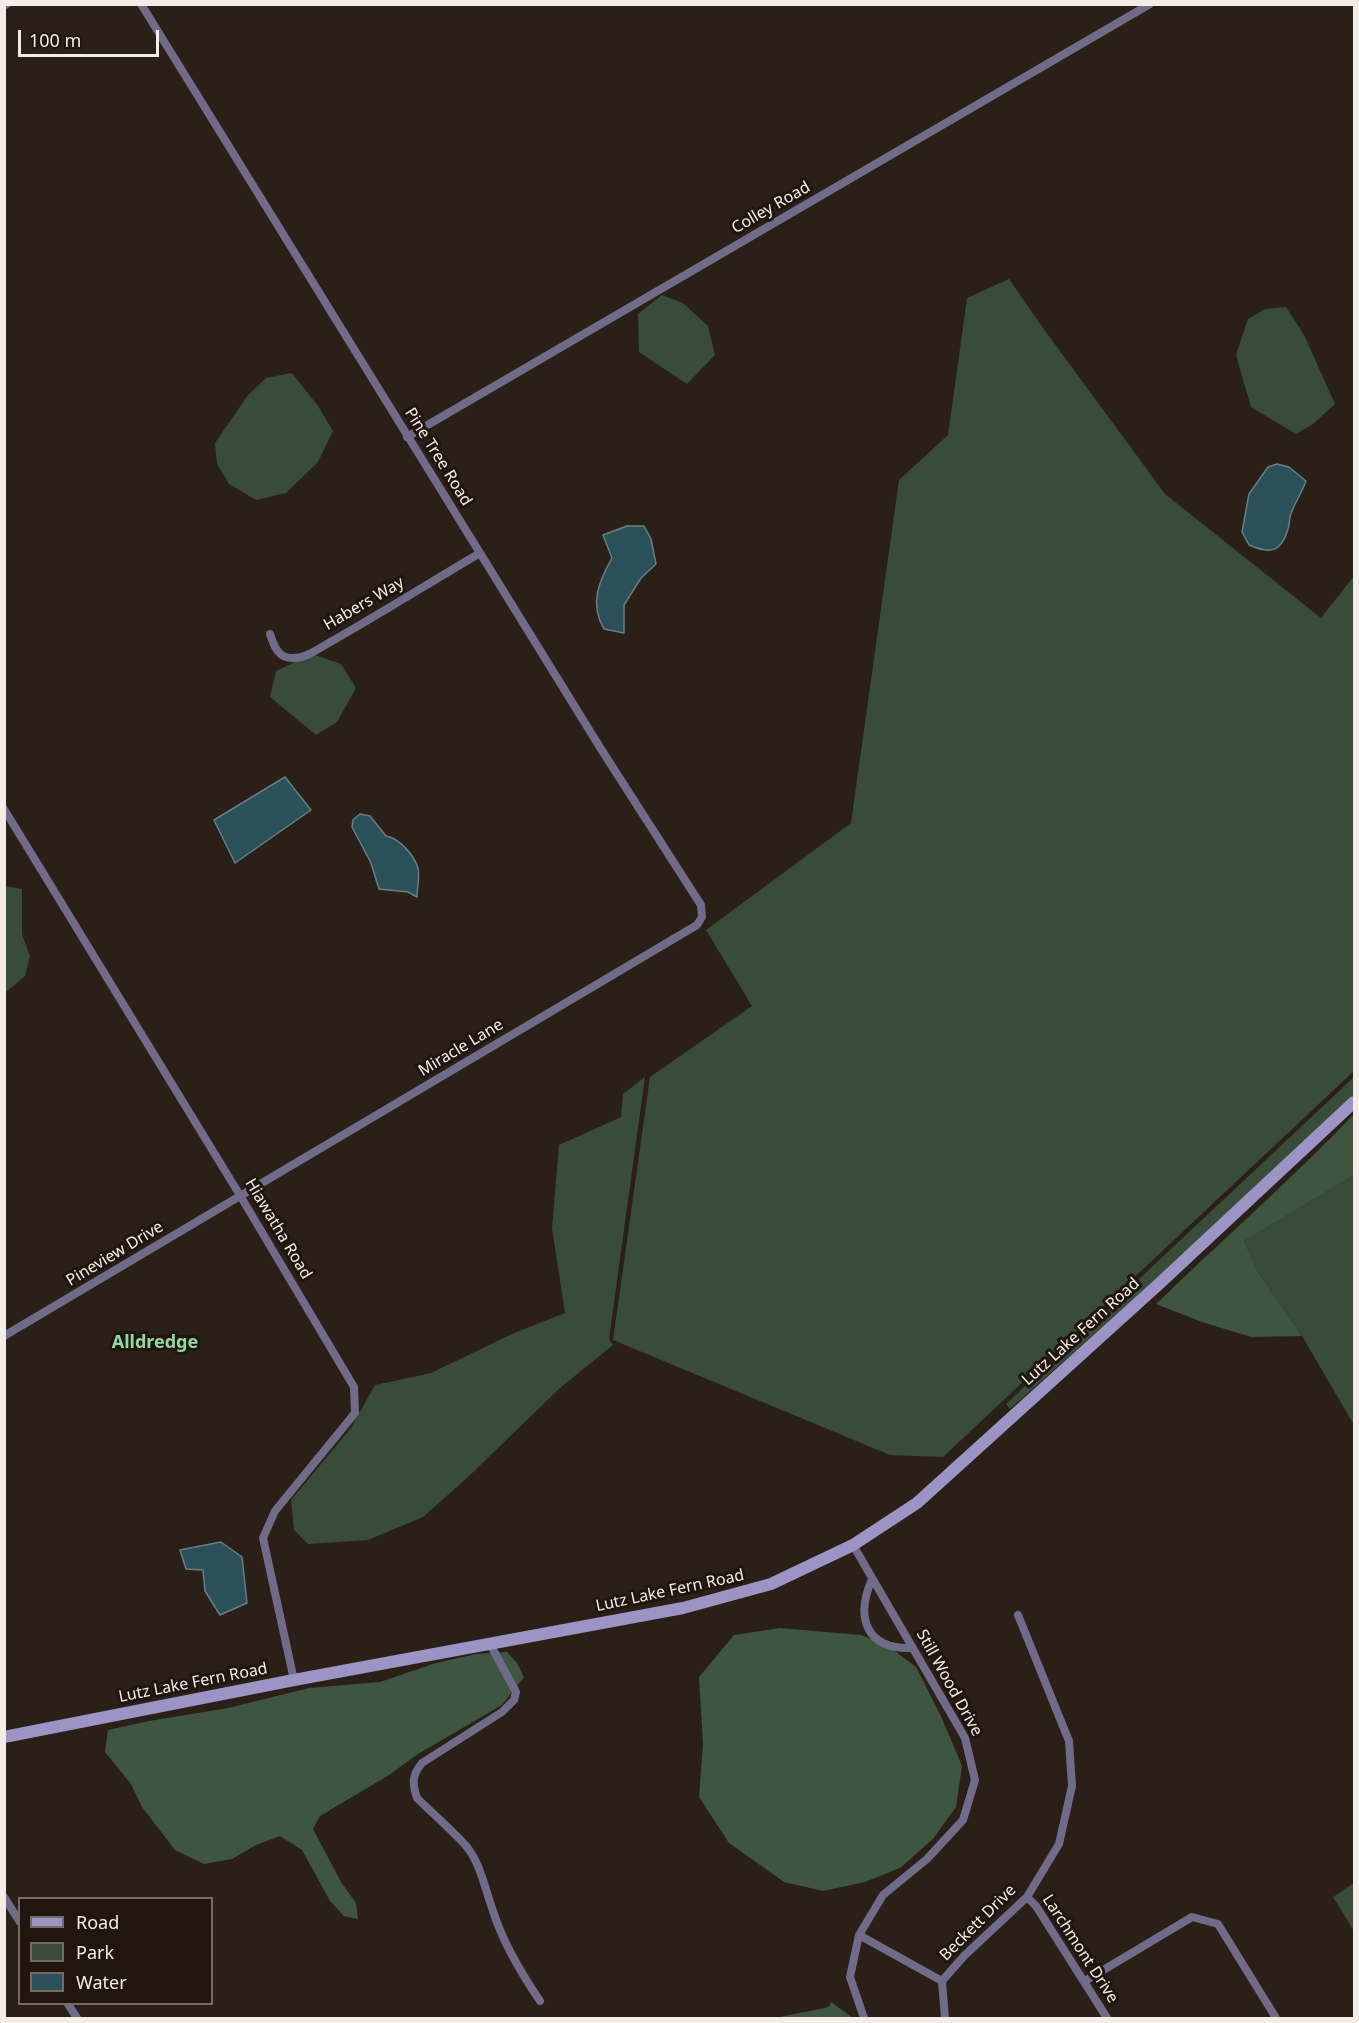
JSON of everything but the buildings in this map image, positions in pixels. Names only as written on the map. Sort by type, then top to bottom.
[{"type":"main road","name":"Lutz Lake Fern Road","points":[[4,1737],[294,1680],[683,1608],[771,1584],[853,1545],[917,1503],[1160,1283],[1354,1102]]},
{"type":"street","name":"Pine Tree Road","points":[[141,4],[407,437],[701,905],[702,917],[697,925]]},
{"type":"street","name":"Colley Road","points":[[407,437],[1150,4]]},
{"type":"street","name":"Habers Way","points":[[270,634],[274,648],[282,657],[294,659],[352,630],[480,553]]},
{"type":"street","name":"Hiawatha Road","points":[[4,809],[354,1387],[355,1413],[276,1511],[263,1538],[294,1680]]},
{"type":"street","name":"Miracle Lane","points":[[241,1197],[697,925]]},
{"type":"street","name":"Pineview Drive","points":[[4,1336],[241,1197]]},
{"type":"street","name":"Still Wood Drive","points":[[853,1545],[965,1738],[975,1780],[963,1820],[927,1858],[883,1895],[859,1935],[850,1977],[864,2019]]},
{"type":"street","points":[[872,1579],[864,1608],[870,1632],[882,1644],[897,1649],[913,1648]]},
{"type":"street","name":"Beckett Drive","points":[[945,2019],[942,1981],[964,1956],[1027,1897],[1059,1844],[1072,1786],[1069,1741],[1018,1615]]},
{"type":"street","points":[[490,1644],[516,1692],[514,1700],[502,1712],[422,1763],[413,1778],[414,1788],[417,1798],[467,1848],[485,1882],[504,1938],[526,1981],[540,2001]]},
{"type":"street","points":[[4,1897],[18,1919]]},
{"type":"street","name":"Larchmont Drive","points":[[1027,1897],[1036,1906],[1107,2019]]},
{"type":"street","points":[[1085,1982],[1192,1917],[1218,1924],[1276,2019]]},
{"type":"street","points":[[859,1935],[942,1981]]},
{"type":"street","points":[[69,2005],[77,2019]]},
{"type":"green space","points":[[1009,279],[1165,494],[1321,618],[1354,576],[1354,1071],[943,1457],[890,1455],[613,1340],[650,1077],[752,1006],[706,930],[851,823],[899,480],[948,435],[967,298]]},
{"type":"green space","points":[[662,295],[683,303],[708,326],[715,355],[687,384],[639,352],[638,314]]},
{"type":"green space","points":[[1286,307],[1304,335],[1335,404],[1313,424],[1296,434],[1251,407],[1236,355],[1248,319],[1265,309]]},
{"type":"green space","points":[[292,373],[318,406],[333,431],[318,462],[286,493],[256,500],[229,484],[217,464],[215,443],[248,395],[266,378]]},
{"type":"green space","points":[[312,654],[341,664],[356,688],[337,722],[316,735],[270,697],[276,671]]},
{"type":"green space","points":[[5,886],[22,889],[22,934],[30,956],[25,976],[5,993]]},
{"type":"green space","points":[[645,1077],[609,1339],[613,1345],[560,1388],[423,1517],[368,1540],[308,1544],[294,1530],[291,1500],[351,1428],[375,1385],[431,1373],[514,1333],[565,1313],[552,1228],[559,1145],[621,1117],[623,1094]]},
{"type":"green space","points":[[1354,1077],[1354,1095],[1156,1279],[1010,1409],[1006,1404]]},
{"type":"green space","points":[[1354,1114],[1354,1175],[1244,1241],[1258,1272],[1302,1336],[1251,1337],[1202,1322],[1156,1304],[1281,1186]]},
{"type":"green space","points":[[1354,1175],[1354,1425],[1302,1336],[1258,1272],[1244,1241]]},
{"type":"green space","points":[[780,1628],[861,1635],[888,1646],[916,1667],[941,1716],[962,1766],[956,1807],[933,1839],[900,1868],[865,1882],[823,1891],[784,1882],[729,1843],[699,1797],[703,1745],[699,1677],[734,1635]]},
{"type":"green space","points":[[507,1652],[517,1663],[524,1677],[502,1705],[418,1754],[389,1775],[320,1816],[313,1829],[341,1882],[356,1903],[358,1919],[344,1916],[330,1901],[302,1850],[280,1836],[256,1845],[232,1859],[204,1864],[175,1850],[142,1807],[131,1784],[105,1752],[108,1730],[228,1708],[309,1688],[380,1682],[436,1663],[476,1654]]},
{"type":"green space","points":[[1354,1883],[1354,1931],[1333,1897]]},
{"type":"green space","points":[[831,2002],[853,2018],[774,2018],[825,2008],[830,2006]]},
{"type":"water","points":[[1277,464],[1289,467],[1306,481],[1291,513],[1282,543],[1274,549],[1263,550],[1249,545],[1242,532],[1249,494],[1268,467]]},
{"type":"water","points":[[627,526],[644,526],[651,539],[656,564],[641,578],[624,605],[624,633],[604,629],[597,611],[597,602],[603,575],[612,558],[603,535]]},
{"type":"water","points":[[285,777],[311,810],[235,863],[214,820]]},
{"type":"water","points":[[360,814],[370,816],[386,836],[401,844],[413,858],[419,871],[417,897],[408,892],[379,889],[371,863],[352,827],[353,820]]},
{"type":"water","points":[[221,1542],[242,1557],[247,1603],[220,1615],[205,1591],[203,1570],[186,1569],[180,1550]]},
{"type":"district","name":"Alldredge","points":[[155,1343]]}]
